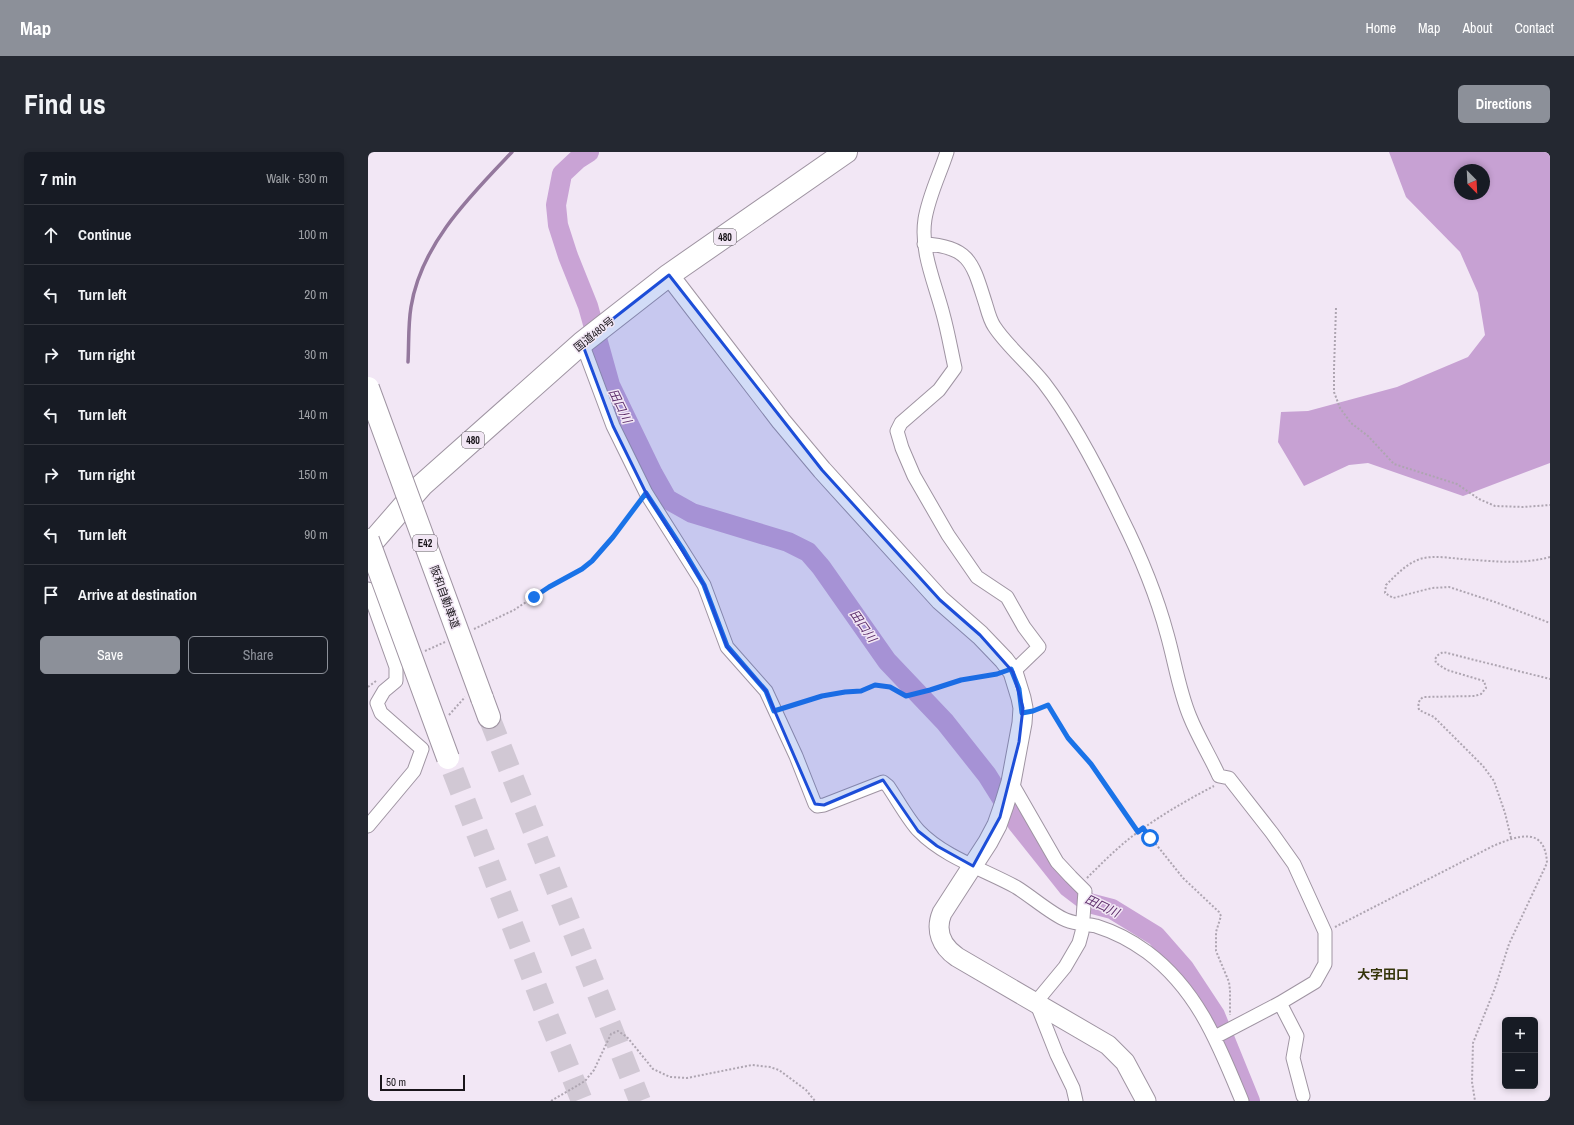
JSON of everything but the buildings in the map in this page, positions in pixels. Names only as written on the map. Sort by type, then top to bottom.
[{"type":"highway","name":"国道480号","points":[[368,547],[422,485],[584,341],[670,275],[846,152]]},
{"type":"highway","name":"阪和自動車道","points":[[368,388],[485,707]]},
{"type":"highway","points":[[368,540],[451,765]]},
{"type":"street","points":[[947,152],[930,197],[925,219],[924,244],[943,315],[955,368],[939,390],[901,423],[897,431],[902,448],[914,476],[948,535],[977,577],[1007,596],[1024,627],[1039,647],[1012,671]]},
{"type":"street","points":[[924,244],[940,245],[952,248],[960,252],[972,265],[993,325],[1043,383],[1062,409],[1093,462],[1151,581],[1168,635],[1182,694],[1190,716],[1219,776],[1229,778],[1294,864],[1325,932],[1325,964],[1315,982],[1280,1003],[1215,1037]]},
{"type":"street","points":[[670,275],[781,421],[812,458],[935,594],[953,613],[980,635],[1004,660],[1012,671],[1019,689],[1022,713],[1020,742],[1009,789],[997,824],[939,920],[943,944],[957,957],[1103,1041],[1114,1050],[1127,1066],[1146,1101]]},
{"type":"street","points":[[584,341],[613,426],[646,493],[704,585],[727,646],[766,691],[817,806],[824,805],[883,782],[888,786],[918,831],[937,846],[1016,888],[1066,920],[1083,918],[1097,927],[1122,936],[1148,952],[1169,973],[1194,1002],[1215,1037],[1242,1101]]},
{"type":"street","points":[[368,589],[396,667],[396,681],[384,691],[377,703],[381,713],[422,749],[414,771],[368,826]]},
{"type":"street","points":[[1009,789],[1062,868],[1083,889],[1082,932],[1074,952],[1065,967],[1036,1002]]},
{"type":"street","points":[[1036,1002],[1057,1055],[1073,1088],[1076,1101]]},
{"type":"street","points":[[1280,1003],[1297,1036],[1293,1058],[1304,1096]]},
{"type":"path","points":[[1336,308],[1334,392],[1340,408],[1351,423],[1368,436],[1394,464],[1457,484],[1479,499],[1495,506],[1523,507],[1550,505]]},
{"type":"path","points":[[470,630],[514,610],[587,565],[613,537],[646,493]]},
{"type":"path","points":[[1550,557],[1535,561],[1505,562],[1436,557],[1420,559],[1403,568],[1386,584],[1385,593],[1393,598],[1432,588],[1449,587],[1495,602],[1550,623]]},
{"type":"path","points":[[423,652],[450,639]]},
{"type":"path","points":[[1511,838],[1506,813],[1494,781],[1484,766],[1434,717],[1419,710],[1418,704],[1423,697],[1475,696],[1481,694],[1486,688],[1484,681],[1447,670],[1436,664],[1435,659],[1443,652],[1550,679]]},
{"type":"path","points":[[368,687],[396,667]]},
{"type":"path","points":[[774,711],[822,696],[861,691],[875,685],[890,687],[906,696],[961,680],[1012,671]]},
{"type":"path","points":[[1022,713],[1033,711],[1048,705],[1068,738],[1091,764],[1138,832]]},
{"type":"path","points":[[1083,889],[1110,855],[1143,828],[1187,800],[1229,778]]},
{"type":"path","points":[[1143,828],[1183,878],[1219,912],[1221,916],[1216,932],[1216,951],[1229,982],[1230,1019],[1234,1027]]},
{"type":"path","points":[[1325,932],[1511,838],[1525,835],[1534,837],[1541,842],[1546,854],[1547,863],[1509,944],[1495,988],[1473,1043],[1472,1082],[1475,1101]]},
{"type":"path","points":[[551,1101],[584,1081],[594,1070],[611,1034],[618,1031],[627,1037],[653,1069],[670,1077],[687,1078],[752,1065],[770,1067],[779,1070],[806,1090],[815,1101]]},
{"type":"highlighted area","points":[[669,275],[822,470],[940,600],[980,635],[1013,672],[1023,708],[1019,742],[1000,817],[973,866],[937,846],[918,831],[883,780],[824,805],[815,804],[766,691],[727,647],[704,585],[646,493],[613,426],[582,343]]},
{"type":"shaded area","points":[[1389,152],[1550,152],[1550,463],[1463,496],[1368,463],[1349,465],[1304,486],[1278,442],[1281,412],[1308,411],[1397,387],[1468,357],[1485,335],[1478,293],[1460,252],[1406,197]]},
{"type":"waterway","points":[[408,362],[411,307],[416,284],[425,262],[436,242],[464,204],[512,152]]},
{"type":"waterway","name":"田口川","points":[[589,152],[578,159],[562,174],[556,205],[558,225],[568,256],[588,306],[610,385],[653,474],[667,499],[692,513],[788,542],[808,552],[821,567],[887,661],[945,722],[987,775],[1017,823],[1068,887],[1089,903],[1112,909],[1156,936],[1184,968],[1215,1015],[1250,1101]]},
{"type":"tunnel","points":[[489,717],[640,1101]]},
{"type":"tunnel","points":[[453,771],[543,1005],[582,1101]]},
{"type":"district","name":"大字田口","points":[[1383,974]]},
{"type":"route","points":[[534,597],[582,569],[592,561],[613,537],[646,493],[704,585],[727,646],[766,691],[774,711],[806,700],[832,694],[861,691],[875,685],[890,687],[906,696],[961,680],[997,674],[1011,669],[1019,689],[1023,708],[1022,713],[1033,711],[1048,705],[1068,738],[1091,764],[1138,832],[1143,828],[1150,838]]}]
